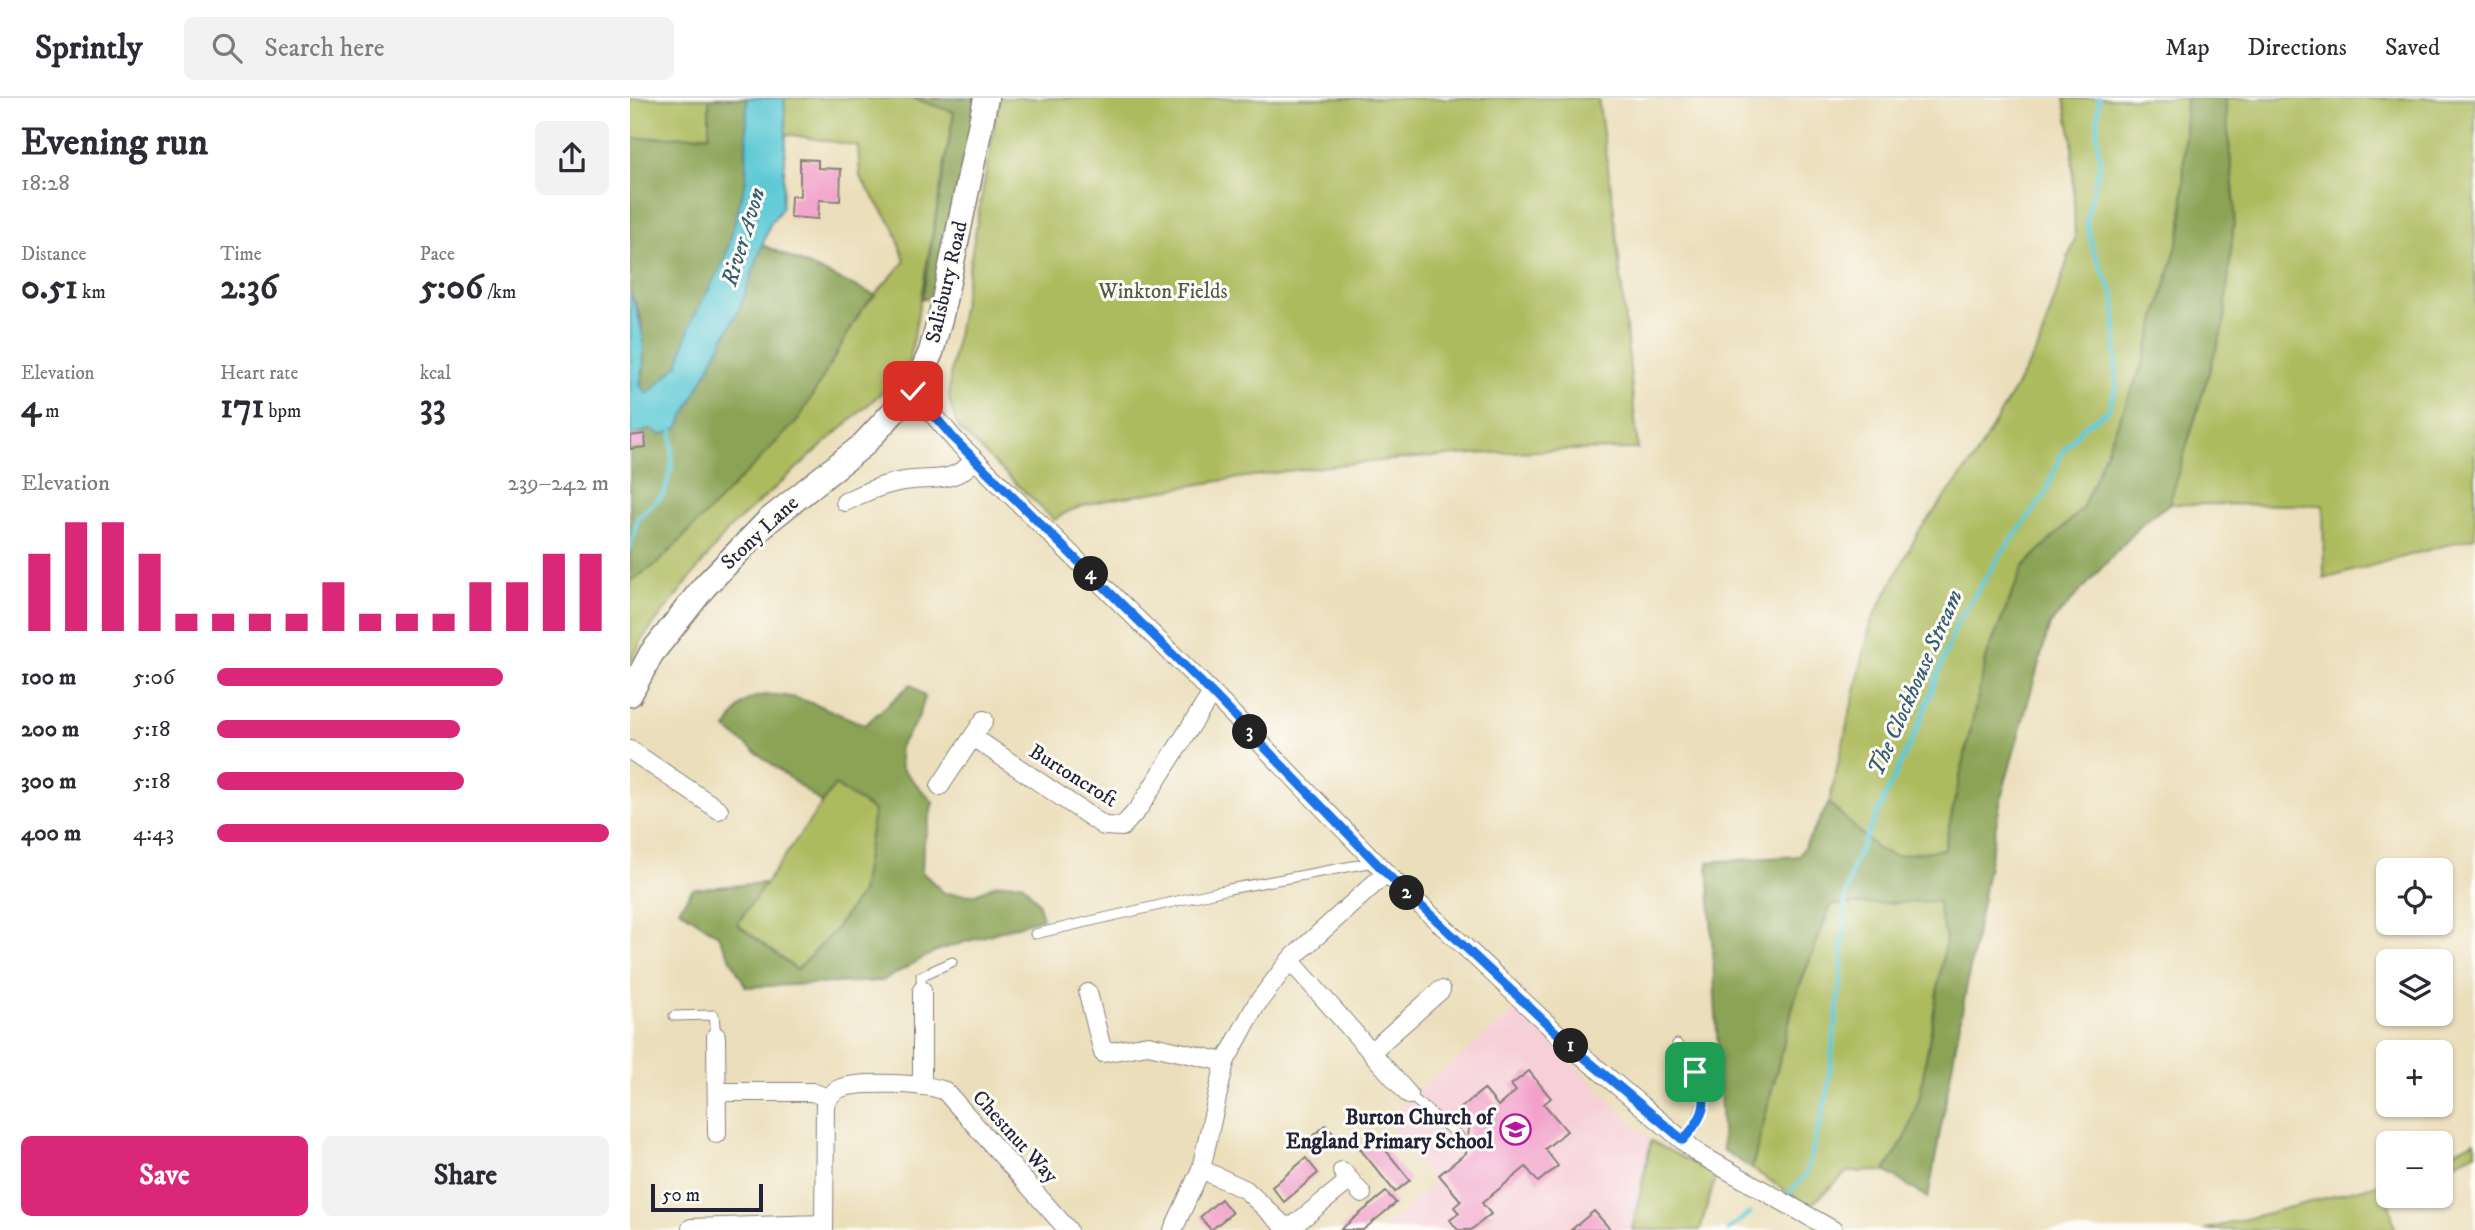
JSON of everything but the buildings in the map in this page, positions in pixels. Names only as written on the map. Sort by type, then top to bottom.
[{"type":"main road","name":"Salisbury Road","points":[[913,391],[931,352],[942,315],[986,98]]},
{"type":"main road","name":"Stony Lane","points":[[630,694],[651,654],[704,587],[768,521],[862,446],[913,391]]},
{"type":"street","points":[[913,391],[975,460],[1212,693],[1381,867],[1574,1049],[1699,1154],[1833,1230]]},
{"type":"street","points":[[845,502],[869,490],[901,481],[933,481],[963,472],[975,460]]},
{"type":"street","name":"Burtoncroft","points":[[973,737],[1104,827],[1122,827],[1139,808],[1212,693]]},
{"type":"street","points":[[940,786],[984,720]]},
{"type":"street","points":[[630,750],[719,810]]},
{"type":"street","points":[[1173,1230],[1201,1169],[1225,1062],[1256,1005],[1290,960],[1381,867]]},
{"type":"street","points":[[1290,960],[1409,1095]]},
{"type":"street","points":[[922,990],[922,1086]]},
{"type":"street","points":[[1372,1051],[1441,990]]},
{"type":"street","points":[[1088,993],[1103,1053],[1148,1045],[1225,1062]]},
{"type":"street","points":[[716,1036],[717,1134]]},
{"type":"street","name":"Chestnut Way","points":[[828,1098],[841,1088],[856,1086],[922,1086],[945,1091],[1068,1230]]},
{"type":"street","points":[[691,1228],[824,1227],[824,1111],[828,1098],[812,1091],[717,1092]]},
{"type":"street","points":[[1201,1169],[1246,1190],[1283,1225],[1293,1226],[1346,1175],[1362,1194]]},
{"type":"lane","points":[[1035,934],[1251,884],[1381,867]]},
{"type":"lane","points":[[922,990],[921,976],[952,962]]},
{"type":"lane","points":[[674,1016],[715,1015],[716,1036]]},
{"type":"lane","points":[[1677,1044],[1705,1096],[1696,1126],[1683,1140]]},
{"type":"lane","points":[[1409,1095],[1459,1136]]},
{"type":"shaded area","name":"Burton Church of England Primary School","points":[[1517,1010],[1651,1141],[1632,1230],[1382,1230],[1434,1184],[1384,1119]]},
{"type":"green space","points":[[630,98],[709,98],[710,135],[630,139]]},
{"type":"green space","points":[[709,98],[747,98],[746,180],[733,232],[875,295],[862,309],[799,419],[657,564],[630,581],[630,436],[651,429],[640,385],[644,371],[641,318],[630,292],[630,139],[709,135]]},
{"type":"green space","points":[[784,98],[912,98],[954,112],[908,369],[730,528],[643,638],[630,663],[630,581],[657,564],[798,419],[862,309],[905,261],[894,228],[860,177],[858,146],[786,134]]},
{"type":"green space","points":[[912,98],[978,98],[934,299],[922,299],[954,112]]},
{"type":"green space","name":"Winkton Fields","points":[[999,98],[1598,98],[1614,210],[1638,449],[1456,455],[1335,465],[1102,501],[1077,508],[1054,520],[958,428],[949,399],[950,376]]},
{"type":"green space","points":[[2064,98],[2186,98],[2182,227],[2144,361],[2082,509],[2023,567],[1987,655],[1944,850],[1895,856],[1878,850],[1829,803],[1871,622],[1919,531],[1974,459],[2038,348],[2075,238],[2072,139]]},
{"type":"green space","points":[[2186,98],[2225,98],[2235,209],[2224,323],[2169,504],[2144,522],[2050,624],[2001,798],[1928,1198],[1885,1171],[1906,1137],[1920,1095],[1946,939],[1937,901],[1831,905],[1795,998],[1752,1169],[1723,1150],[1708,862],[1799,856],[1829,803],[1878,850],[1895,856],[1944,849],[1987,655],[2023,567],[2082,509],[2144,361],[2182,227]]},
{"type":"green space","points":[[2225,98],[2475,98],[2475,537],[2324,579],[2323,505],[2169,504],[2224,323],[2235,209]]},
{"type":"green space","points":[[911,684],[925,697],[918,719],[899,747],[901,768],[933,802],[923,847],[922,872],[944,893],[974,895],[997,884],[1022,883],[1038,902],[1043,918],[936,951],[882,981],[746,987],[718,935],[679,909],[693,889],[766,883],[737,924],[797,970],[835,930],[861,893],[874,811],[835,785],[822,803],[726,729],[742,704],[758,696],[772,695],[805,701],[865,725]]},
{"type":"green space","points":[[835,785],[874,811],[861,893],[835,930],[797,970],[737,924]]},
{"type":"green space","points":[[1938,901],[1946,939],[1920,1095],[1906,1137],[1885,1171],[1847,1172],[1810,1206],[1752,1169],[1795,998],[1831,905]]},
{"type":"green space","points":[[1651,1141],[1716,1175],[1700,1230],[1632,1230]]},
{"type":"green space","points":[[2475,1141],[2475,1153],[2453,1164],[2453,1152]]},
{"type":"green space","points":[[2376,1184],[2376,1208],[2390,1208],[2395,1230],[2204,1230]]},
{"type":"water","name":"River Avon","points":[[747,98],[784,98],[786,134],[782,208],[770,224],[740,307],[678,428],[662,435],[651,429],[630,436],[630,292],[643,337],[644,360],[640,385],[647,394],[678,365],[691,322],[725,259],[746,180]]},
{"type":"waterway","name":"The Clockhouse Stream","points":[[1789,1193],[1806,1175],[1827,1095],[1841,978],[1845,900],[1853,865],[1919,725],[1958,621],[2001,554],[2045,495],[2062,452],[2084,426],[2108,411],[2116,388],[2115,298],[2093,250],[2086,221],[2100,163],[2097,133],[2099,98]]},
{"type":"waterway","points":[[630,548],[638,517],[664,494],[672,466],[672,427]]},
{"type":"waterway","name":"The Clockhouse Stream","points":[[1728,1230],[1750,1213]]},
{"type":"place","name":"Burton Church of England Primary School","points":[[1516,1130]]},
{"type":"route","points":[[913,391],[955,440],[1212,693],[1386,873],[1574,1049],[1683,1140],[1696,1126],[1705,1101],[1704,1088],[1695,1072]]}]
